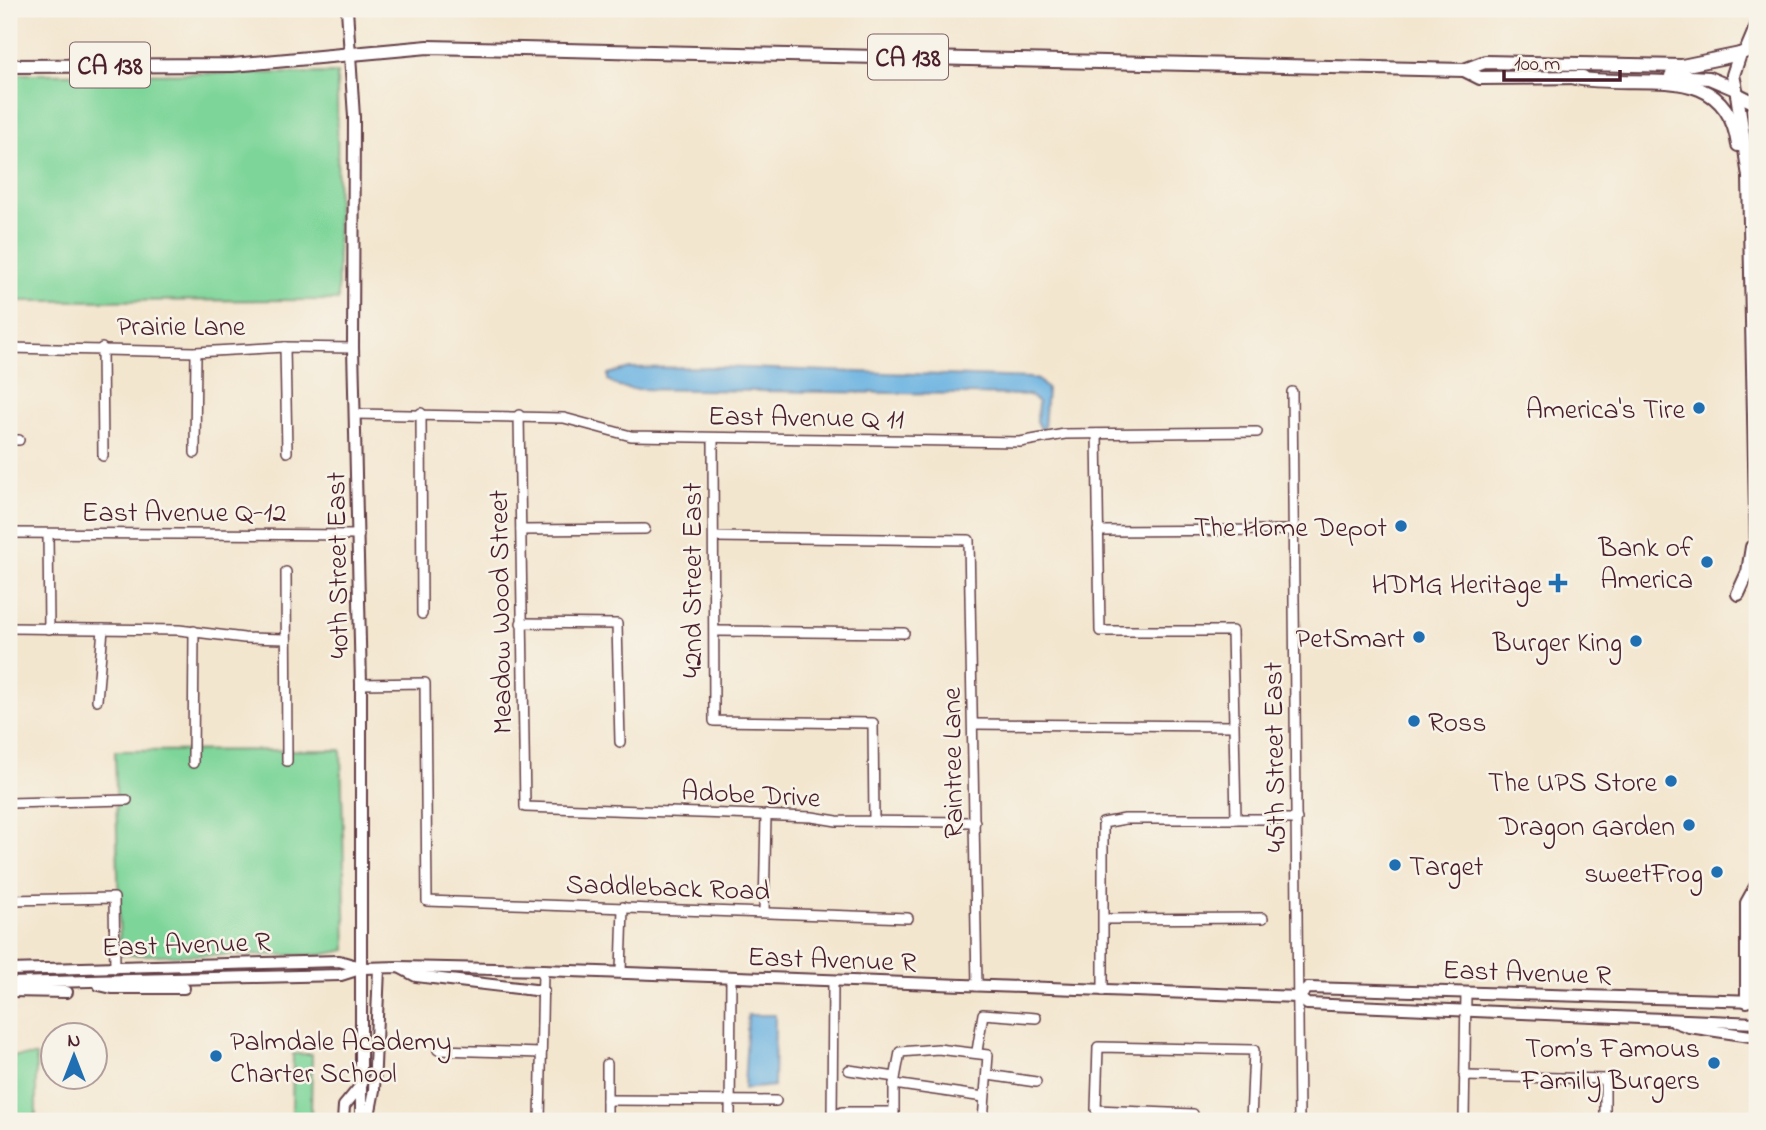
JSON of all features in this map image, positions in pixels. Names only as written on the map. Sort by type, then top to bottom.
[{"type":"highway","name":"CA 138","points":[[9,66],[233,65],[442,48],[1464,70],[1485,62],[1682,66],[1748,50]]},
{"type":"highway","points":[[1748,50],[1733,70],[1749,177],[1750,243]]},
{"type":"highway","name":"CA 138","points":[[1464,70],[1480,78],[1575,78],[1685,84],[1717,97],[1729,112],[1735,126],[1750,243],[1757,559]]},
{"type":"highway","points":[[1575,78],[1685,76],[1716,79],[1757,104]]},
{"type":"highway","points":[[1738,594],[1752,554],[1750,480],[1755,468]]},
{"type":"highway","points":[[1752,1001],[1747,903],[1757,885]]},
{"type":"main road","name":"40th Street East","points":[[347,9],[351,54],[361,684],[361,1121]]},
{"type":"main road","points":[[1748,50],[1757,23]]},
{"type":"main road","name":"East Avenue R","points":[[9,970],[339,961],[363,968],[621,972],[1299,998],[1307,1004],[1757,1023]]},
{"type":"main road","points":[[9,991],[67,987],[81,975],[171,972],[186,966]]},
{"type":"main road","points":[[399,967],[416,976],[542,991]]},
{"type":"main road","name":"East Avenue R","points":[[9,983],[67,987],[94,982],[341,975],[363,968]]},
{"type":"main road","points":[[368,1121],[374,1090],[379,968]]},
{"type":"main road","points":[[94,982],[112,988],[184,988]]},
{"type":"main road","name":"East Avenue R","points":[[1299,998],[1308,988],[1752,1001]]},
{"type":"main road","points":[[1670,1019],[1684,1026],[1757,1037]]},
{"type":"main road","points":[[343,1121],[344,1105],[362,1084]]},
{"type":"street","name":"Prairie Lane","points":[[9,348],[196,352],[285,347],[354,348]]},
{"type":"street","points":[[285,347],[287,452]]},
{"type":"street","points":[[102,348],[103,456]]},
{"type":"street","points":[[195,453],[196,352]]},
{"type":"street","name":"45th Street East","points":[[1292,392],[1299,1121]]},
{"type":"street","points":[[421,413],[422,614]]},
{"type":"street","name":"East Avenue Q 11","points":[[355,414],[421,413],[564,418],[631,436],[713,438],[1020,442],[1065,434],[1258,432]]},
{"type":"street","name":"Meadow Wood Street","points":[[519,415],[525,807]]},
{"type":"street","points":[[1097,434],[1100,631],[1232,632],[1236,819]]},
{"type":"street","name":"42nd Street East","points":[[713,438],[714,721],[873,723],[874,821]]},
{"type":"street","points":[[521,530],[645,529]]},
{"type":"street","points":[[1097,531],[1293,530]]},
{"type":"street","name":"East Avenue Q-12","points":[[9,533],[359,535]]},
{"type":"street","points":[[48,534],[49,629]]},
{"type":"street","name":"Raintree Lane","points":[[714,537],[969,540],[977,986]]},
{"type":"street","points":[[286,572],[287,761]]},
{"type":"street","points":[[522,623],[617,624],[620,742]]},
{"type":"street","points":[[9,628],[194,631],[244,638],[286,639]]},
{"type":"street","points":[[97,700],[103,629]]},
{"type":"street","points":[[193,763],[194,631]]},
{"type":"street","points":[[715,631],[904,633]]},
{"type":"street","name":"Saddleback Road","points":[[361,684],[425,683],[427,901],[908,918]]},
{"type":"street","points":[[974,724],[1233,726]]},
{"type":"street","points":[[9,803],[127,800]]},
{"type":"street","name":"Adobe Drive","points":[[525,807],[874,821],[975,822]]},
{"type":"street","points":[[764,912],[766,816]]},
{"type":"street","points":[[1103,991],[1102,823],[1125,819],[1297,819]]},
{"type":"street","points":[[9,900],[114,898],[115,968]]},
{"type":"street","points":[[621,972],[624,908]]},
{"type":"street","points":[[1104,919],[1264,918]]},
{"type":"street","points":[[540,1121],[543,970]]},
{"type":"street","points":[[730,1121],[731,977]]},
{"type":"street","points":[[832,1119],[833,981]]},
{"type":"street","points":[[1464,1121],[1466,993]]},
{"type":"street","points":[[977,1051],[983,1014],[1036,1018]]},
{"type":"street","points":[[1193,1121],[1194,1114],[1096,1110],[1098,1047],[1254,1050],[1251,1121]]},
{"type":"street","points":[[832,1119],[842,1112],[894,1118],[894,1081],[900,1052],[938,1049],[977,1051],[988,1055],[983,1121]]},
{"type":"street","points":[[438,1050],[541,1053]]},
{"type":"street","points":[[607,1064],[607,1121]]},
{"type":"street","points":[[849,1070],[984,1097]]},
{"type":"street","points":[[988,1075],[1036,1082]]},
{"type":"street","points":[[1464,1076],[1605,1079],[1605,1121]]},
{"type":"street","points":[[607,1100],[776,1101]]},
{"type":"green space","points":[[337,73],[338,300],[9,301],[9,74]]},
{"type":"green space","points":[[341,750],[346,950],[321,955],[120,955],[115,751]]},
{"type":"green space","points":[[293,1054],[312,1054],[311,1116],[292,1116]]},
{"type":"green space","points":[[9,1056],[36,1056],[36,1116],[9,1116]]},
{"type":"water","points":[[717,367],[1030,378],[1038,380],[1047,389],[1044,428],[1042,431],[1037,421],[1038,402],[1028,395],[632,389],[619,387],[608,380],[608,374],[630,368]]},
{"type":"water","points":[[748,1015],[775,1015],[774,1086],[744,1089]]},
{"type":"place","name":"America's Tire","points":[[1699,408]]},
{"type":"place","name":"The Home Depot","points":[[1401,526]]},
{"type":"place","name":"Bank of America","points":[[1707,562]]},
{"type":"place","name":"HDMG Heritage","points":[[1558,583]]},
{"type":"place","name":"PetSmart","points":[[1419,637]]},
{"type":"place","name":"Burger King","points":[[1636,641]]},
{"type":"place","name":"Ross","points":[[1414,721]]},
{"type":"place","name":"The UPS Store","points":[[1671,781]]},
{"type":"place","name":"Dragon Garden","points":[[1689,825]]},
{"type":"place","name":"Target","points":[[1395,865]]},
{"type":"place","name":"sweetFrog","points":[[1717,872]]},
{"type":"place","name":"Palmdale Academy Charter School","points":[[216,1056]]},
{"type":"place","name":"Tom’s Famous Family Burgers","points":[[1714,1063]]}]
